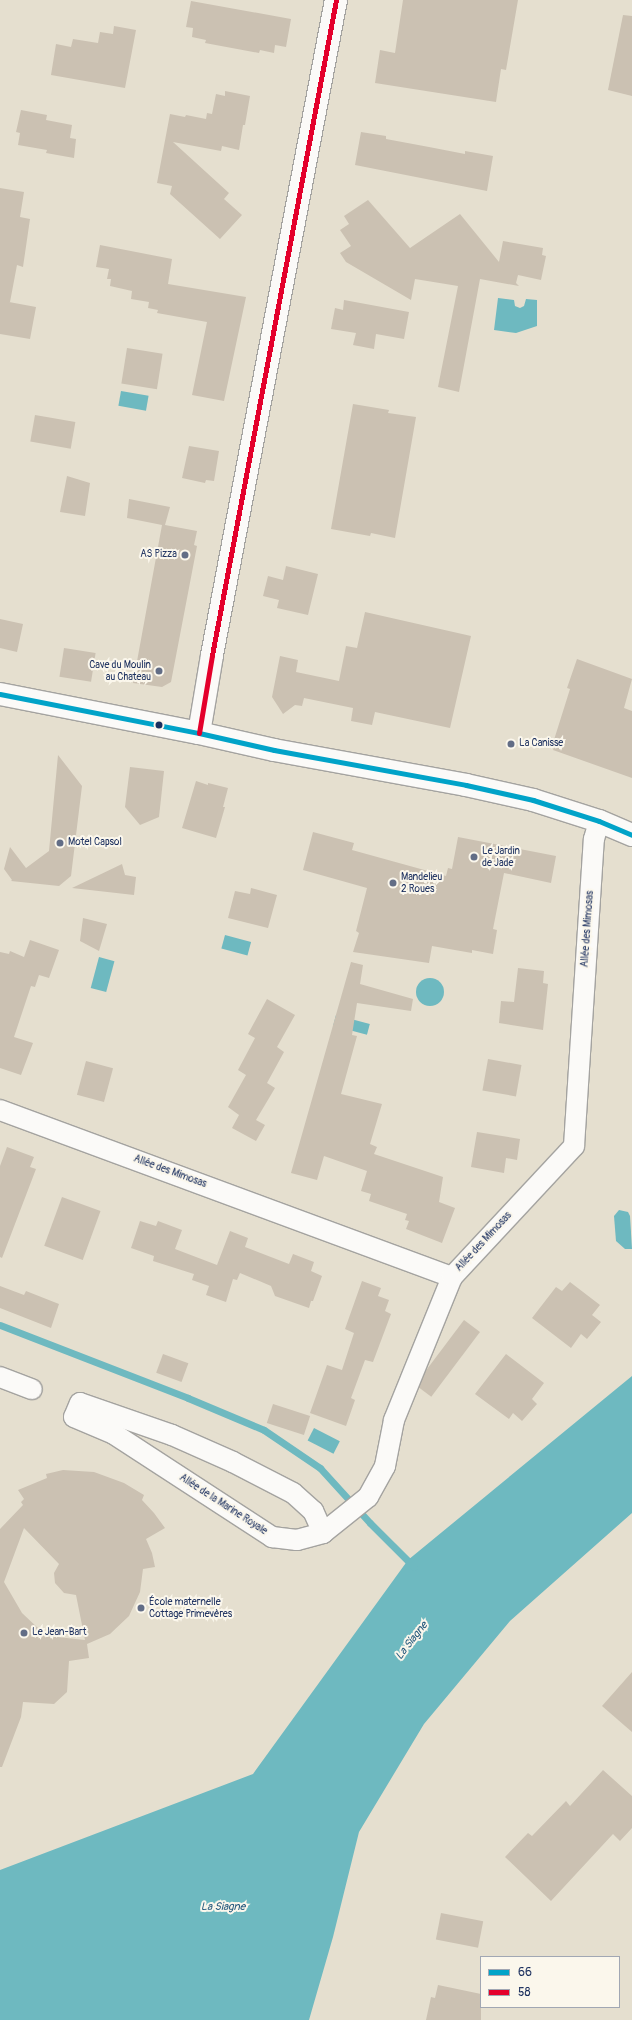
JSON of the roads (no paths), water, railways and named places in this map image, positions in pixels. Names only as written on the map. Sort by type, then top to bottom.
[{"type":"street","points":[[199,733],[212,655],[336,0]]},
{"type":"street","points":[[0,694],[199,733],[274,750],[474,787],[533,800],[599,821],[632,835]]},
{"type":"street","name":"Allée des Mimosas","points":[[0,1110],[452,1276],[574,1146],[594,839],[599,821]]},
{"type":"street","name":"Allée de la Marine Royale","points":[[323,1533],[313,1511],[293,1493],[233,1462],[172,1435],[80,1403],[74,1417],[114,1434],[272,1536],[297,1540],[323,1533],[368,1497],[385,1466],[394,1420],[452,1276]]},
{"type":"street","points":[[0,1377],[32,1389]]},
{"type":"water","points":[[498,298],[514,300],[515,306],[520,308],[524,306],[526,299],[537,300],[537,326],[516,333],[494,330]]},
{"type":"water","points":[[121,391],[149,396],[146,411],[118,406]]},
{"type":"water","points":[[225,935],[251,942],[247,956],[221,949]]},
{"type":"water","points":[[99,957],[114,961],[106,992],[91,988]]},
{"type":"water","points":[[430,978],[440,982],[444,992],[440,1002],[430,1006],[420,1002],[416,992],[420,982]]},
{"type":"water","points":[[336,1015],[370,1024],[367,1035],[333,1026]]},
{"type":"water","points":[[619,1210],[628,1212],[630,1216],[632,1249],[625,1249],[616,1241],[614,1216]]},
{"type":"water","name":"La Siagne","points":[[632,1376],[632,1513],[510,1621],[424,1724],[359,1832],[333,1937],[309,2020],[0,2020],[0,1870],[253,1774],[408,1560]]},
{"type":"water","points":[[314,1428],[340,1441],[333,1454],[308,1440]]},
{"type":"waterway","points":[[0,1325],[188,1398],[264,1430],[320,1468],[370,1523],[414,1567]]},
{"type":"place","name":"AS Pizza","points":[[185,555]]},
{"type":"place","name":"Cave du Moulin au Chateau","points":[[159,671]]},
{"type":"place","name":"La Canisse","points":[[511,744]]},
{"type":"place","name":"Motel Capsol","points":[[60,843]]},
{"type":"place","name":"Le Jardin de Jade","points":[[474,857]]},
{"type":"place","name":"Mandelieu 2 Roues","points":[[393,883]]},
{"type":"place","name":"École maternelle Cottage Primevères","points":[[141,1608]]},
{"type":"place","name":"Le Jean-Bart","points":[[24,1633]]}]
